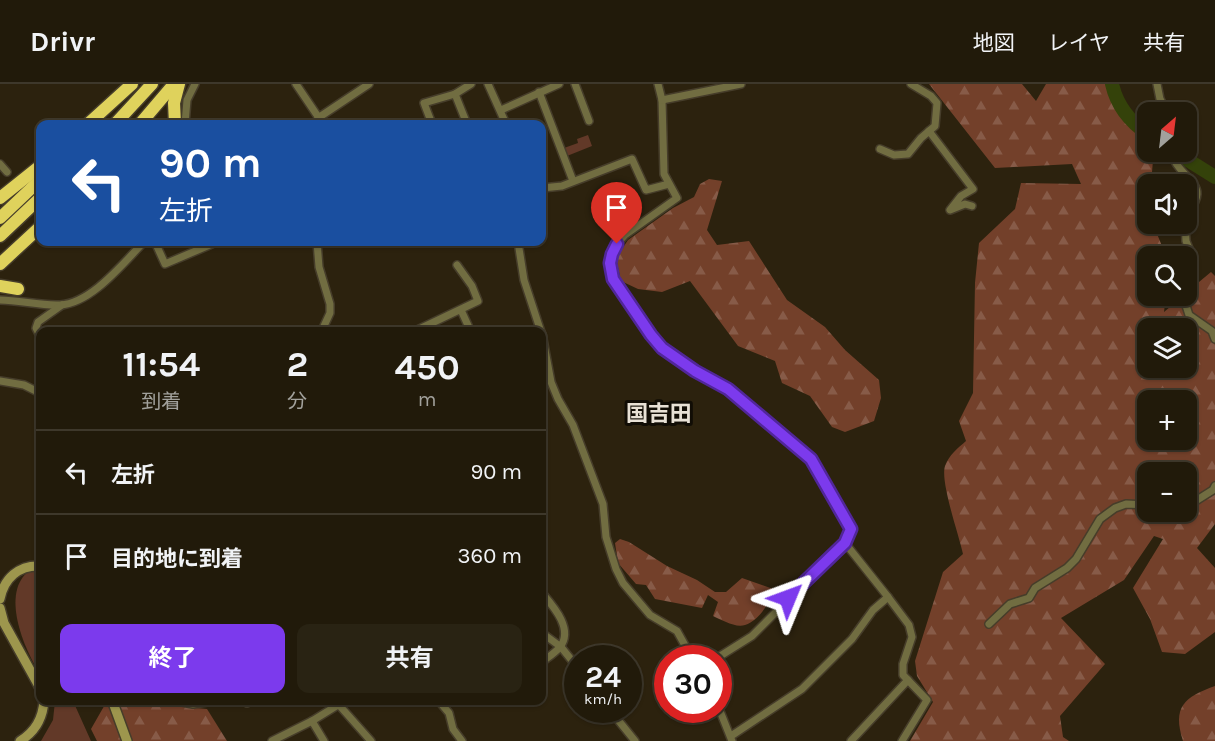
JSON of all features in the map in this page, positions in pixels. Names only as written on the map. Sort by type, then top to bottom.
[{"type":"highway","points":[[92,120],[133,84]]},
{"type":"highway","points":[[100,120],[133,84]]},
{"type":"highway","points":[[119,120],[152,84]]},
{"type":"highway","points":[[143,120],[174,84]]},
{"type":"highway","points":[[175,120],[174,103],[179,84]]},
{"type":"highway","points":[[2,197],[36,168]]},
{"type":"highway","points":[[0,218],[36,184]]},
{"type":"highway","points":[[0,236],[36,202]]},
{"type":"highway","points":[[0,264],[36,231]]},
{"type":"highway","points":[[0,286],[18,289]]},
{"type":"street","points":[[185,120],[185,106],[195,84]]},
{"type":"street","points":[[296,84],[320,120]]},
{"type":"street","points":[[322,120],[369,84]]},
{"type":"street","points":[[430,120],[424,103],[455,94],[471,84]]},
{"type":"street","points":[[488,84],[505,120]]},
{"type":"street","points":[[501,110],[559,84]]},
{"type":"street","points":[[575,84],[589,121]]},
{"type":"street","points":[[658,84],[662,100],[664,174],[677,198],[625,235],[617,244],[610,263],[613,279],[638,318],[662,348],[695,371],[728,389],[811,459],[851,529],[845,543],[752,636],[732,649]]},
{"type":"street","points":[[662,100],[741,84]]},
{"type":"street","points":[[880,149],[894,155],[908,154],[935,126],[937,103],[931,96],[911,84]]},
{"type":"street","points":[[1157,84],[1162,102]]},
{"type":"street","points":[[539,93],[573,181]]},
{"type":"street","points":[[455,94],[465,120]]},
{"type":"street","points":[[929,131],[973,189],[961,196],[950,210],[965,204],[972,206]]},
{"type":"street","points":[[546,188],[562,186],[632,159],[646,190],[669,184]]},
{"type":"street","points":[[1174,162],[1184,174]]},
{"type":"street","points":[[0,164],[7,172]]},
{"type":"street","points":[[0,300],[62,305],[78,300],[95,290],[140,246]]},
{"type":"street","points":[[156,246],[165,264],[207,246]]},
{"type":"street","points":[[317,246],[319,267],[330,304],[330,313],[324,327]]},
{"type":"street","points":[[519,246],[522,273],[539,327]]},
{"type":"street","points":[[424,327],[478,301],[472,286],[457,265]]},
{"type":"street","points":[[36,327],[38,322],[62,305]]},
{"type":"street","points":[[1186,306],[1189,315],[1212,332],[1215,339]]},
{"type":"street","points":[[461,310],[469,327]]},
{"type":"street","points":[[546,358],[551,382],[573,425],[603,504],[606,537],[616,569],[623,583],[650,615],[677,631],[685,645]]},
{"type":"street","points":[[0,381],[24,384],[36,391]]},
{"type":"street","points":[[1197,500],[1213,490],[1215,486]]},
{"type":"street","points":[[989,624],[1010,604],[1029,598],[1035,588],[1067,568],[1076,559],[1100,519],[1115,508],[1126,504],[1137,504]]},
{"type":"street","points":[[845,543],[909,625],[912,637],[902,671],[927,700],[902,741]]},
{"type":"street","points":[[0,599],[2,590],[11,576],[23,568],[36,566]]},
{"type":"street","points":[[725,723],[732,739],[802,689],[852,639],[873,610],[888,597]]},
{"type":"street","points":[[546,598],[561,620],[564,632],[561,647],[546,659]]},
{"type":"street","points":[[0,608],[4,623],[36,681]]},
{"type":"street","points":[[546,636],[564,651]]},
{"type":"street","points":[[851,741],[908,680]]},
{"type":"street","points":[[20,741],[30,734],[39,722],[43,705]]},
{"type":"street","points":[[114,705],[127,741]]},
{"type":"street","points":[[272,741],[312,722],[340,705]]},
{"type":"street","points":[[344,705],[352,722],[371,741]]},
{"type":"street","points":[[442,705],[449,713],[453,729],[462,741]]},
{"type":"street","points":[[312,722],[324,741]]},
{"type":"street","points":[[620,723],[635,741]]},
{"type":"green space","points":[[929,84],[1022,84],[1036,101],[1046,84],[1109,84],[1137,132],[1137,162],[1153,162],[1152,174],[1137,174],[1137,234],[1157,234],[1162,246],[1137,246],[1137,306],[1165,306],[1164,312],[1171,306],[1197,306],[1197,284],[1211,272],[1215,276],[1215,524],[1197,548],[1215,568],[1215,632],[1185,654],[1162,652],[1150,619],[1133,588],[1163,539],[1154,536],[1124,580],[1061,618],[1105,664],[1060,716],[1063,737],[1069,741],[910,741],[933,702],[917,676],[915,661],[943,572],[963,554],[947,496],[944,474],[949,458],[966,441],[959,421],[973,393],[975,283],[979,243],[1015,209],[1021,183],[1081,184],[1072,164],[995,168]]},
{"type":"green space","points":[[709,179],[722,181],[707,230],[717,245],[749,241],[787,300],[825,327],[845,350],[879,380],[881,398],[874,421],[845,432],[832,427],[810,396],[782,383],[775,361],[738,346],[690,281],[662,292],[638,289],[621,281],[616,258],[628,240],[673,208],[694,197],[700,184]]},
{"type":"green space","points":[[620,539],[715,592],[726,592],[742,578],[776,590],[764,610],[755,619],[745,625],[733,625],[713,616],[718,602],[708,595],[702,608],[655,599],[646,585],[636,584],[618,563],[615,543]]},
{"type":"green space","points":[[1215,686],[1215,741],[1183,741],[1179,720],[1183,705],[1195,694]]},
{"type":"green space","points":[[105,705],[166,705],[207,709],[227,741],[97,741],[91,729]]},
{"type":"shaded area","points":[[588,135],[592,146],[567,156],[564,148],[578,143],[577,139]]},
{"type":"shaded area","points":[[32,569],[36,570],[36,667],[26,648],[17,617],[15,603],[17,589],[22,578]]},
{"type":"shaded area","points":[[55,705],[75,705],[91,741],[41,741],[53,720]]},
{"type":"waterway","points":[[1112,84],[1125,113],[1137,126]]},
{"type":"waterway","points":[[1191,162],[1215,177]]},
{"type":"district","name":"国吉田","points":[[659,413]]},
{"type":"route","points":[[617,244],[612,254],[610,271],[651,335],[662,348],[712,382],[728,389],[811,459],[851,529],[845,543],[788,598]]}]
